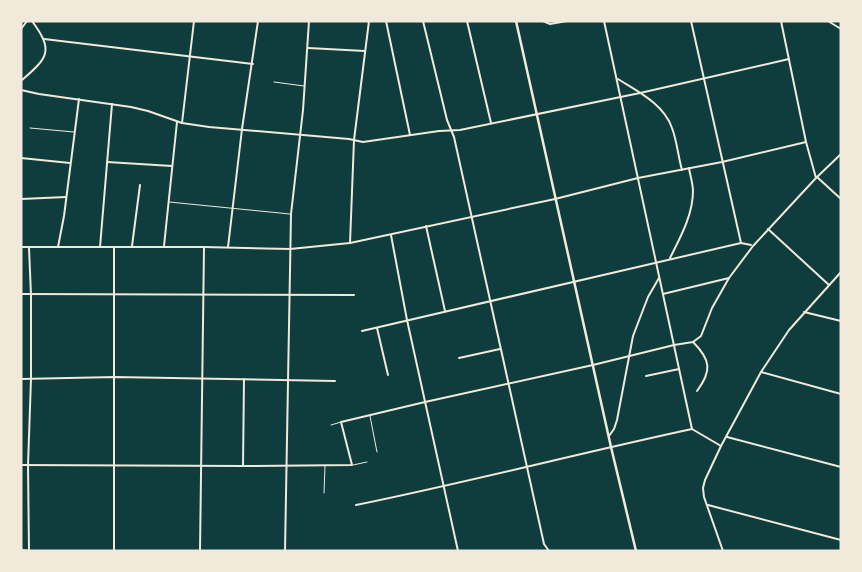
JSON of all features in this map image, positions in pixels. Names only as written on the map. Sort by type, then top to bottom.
[{"type":"street","points":[[21,29],[27,21]]},
{"type":"street","points":[[21,81],[42,60],[46,50],[44,39],[32,21]]},
{"type":"street","points":[[182,123],[194,21]]},
{"type":"street","points":[[228,247],[242,129],[258,21]]},
{"type":"street","points":[[285,551],[290,214],[305,86],[309,21]]},
{"type":"street","points":[[350,243],[354,140],[369,21]]},
{"type":"street","points":[[386,21],[410,135]]},
{"type":"street","points":[[423,21],[450,131],[454,137],[544,544],[549,551]]},
{"type":"street","points":[[467,21],[491,123]]},
{"type":"street","points":[[516,21],[636,551]]},
{"type":"street","points":[[543,21],[550,24],[567,21]]},
{"type":"street","points":[[604,21],[692,430]]},
{"type":"street","points":[[691,21],[741,243]]},
{"type":"street","points":[[781,21],[806,142],[816,178],[841,199]]},
{"type":"street","points":[[828,21],[841,29]]},
{"type":"street","points":[[44,39],[253,64]]},
{"type":"street","points":[[308,48],[366,51]]},
{"type":"street","points":[[21,90],[148,111],[182,123],[363,142],[450,131],[491,123],[640,93],[788,59]]},
{"type":"street","points":[[616,78],[652,101],[668,119],[682,170]]},
{"type":"street","points":[[58,247],[80,99]]},
{"type":"street","points":[[100,247],[112,104]]},
{"type":"street","points":[[164,247],[177,122]]},
{"type":"street","points":[[21,247],[132,246],[290,249],[350,243],[806,142]]},
{"type":"street","points":[[21,465],[352,465],[342,422],[674,345],[694,342],[702,336],[712,308],[729,278],[753,246],[841,154]]},
{"type":"street","points":[[21,158],[70,163]]},
{"type":"street","points":[[106,162],[172,166]]},
{"type":"street","points":[[670,259],[687,221],[691,205],[693,191],[689,168]]},
{"type":"street","points":[[132,246],[140,185]]},
{"type":"street","points":[[21,199],[66,198]]},
{"type":"street","points":[[426,226],[445,310]]},
{"type":"street","points":[[768,229],[829,285]]},
{"type":"street","points":[[390,234],[458,551]]},
{"type":"street","points":[[362,331],[445,310],[741,243],[753,246]]},
{"type":"street","points":[[114,247],[114,551]]},
{"type":"street","points":[[200,551],[204,247]]},
{"type":"street","points":[[21,550],[28,551],[31,379],[29,248]]},
{"type":"street","points":[[723,551],[703,488],[721,446],[761,372],[789,330],[841,272]]},
{"type":"street","points":[[609,436],[617,420],[637,322],[648,297],[660,278]]},
{"type":"street","points":[[663,294],[729,278]]},
{"type":"street","points":[[21,294],[354,295]]},
{"type":"street","points":[[804,312],[841,321]]},
{"type":"street","points":[[377,328],[388,375]]},
{"type":"street","points":[[694,342],[705,356],[708,368],[706,377],[697,391]]},
{"type":"street","points":[[459,358],[501,349]]},
{"type":"street","points":[[646,376],[679,369]]},
{"type":"street","points":[[761,372],[841,394]]},
{"type":"street","points":[[21,379],[115,377],[335,381]]},
{"type":"street","points":[[243,466],[244,379]]},
{"type":"street","points":[[356,505],[444,487],[527,466],[692,430],[721,446]]},
{"type":"street","points":[[726,437],[841,467]]},
{"type":"street","points":[[707,505],[841,540]]},
{"type":"lane","points":[[274,82],[305,86]]},
{"type":"lane","points":[[30,128],[75,132]]},
{"type":"lane","points":[[168,202],[290,214]]},
{"type":"lane","points":[[370,415],[377,452]]},
{"type":"lane","points":[[330,425],[342,422]]},
{"type":"lane","points":[[352,465],[367,462]]},
{"type":"lane","points":[[324,493],[325,466]]}]
